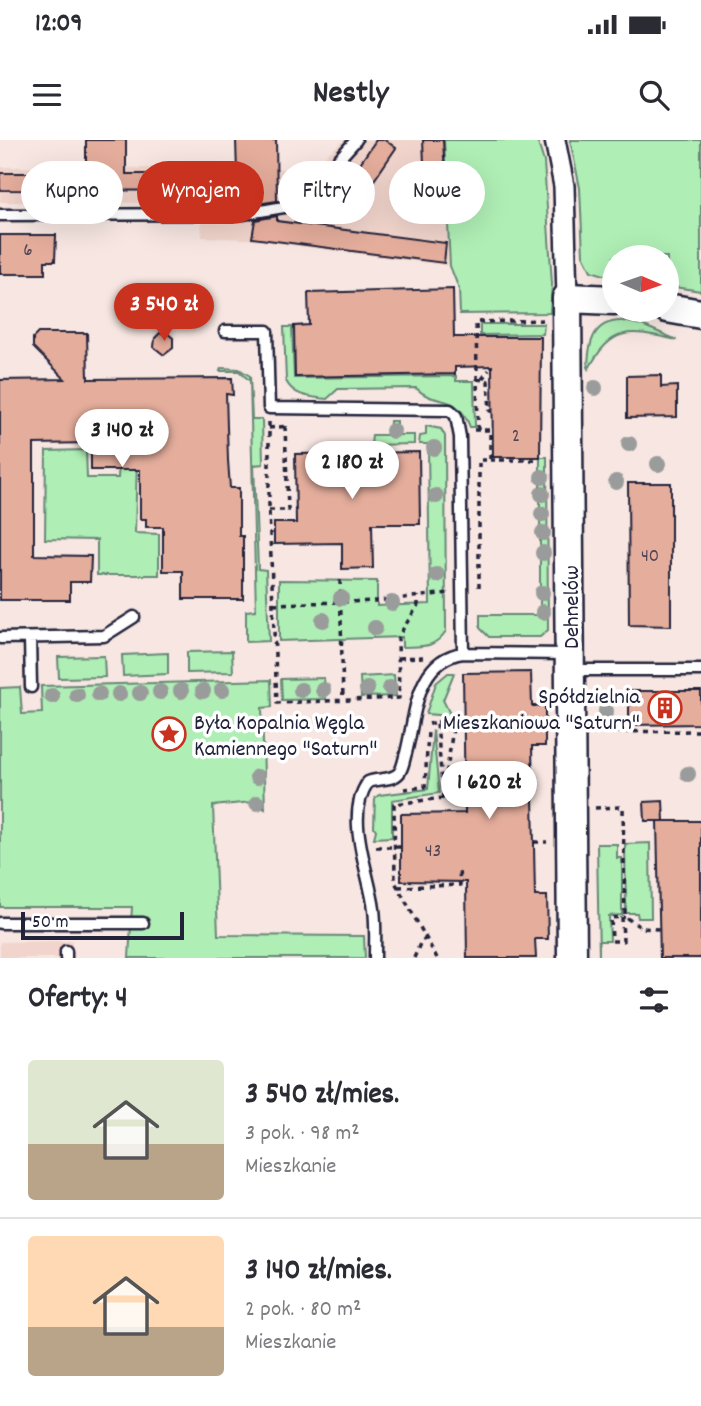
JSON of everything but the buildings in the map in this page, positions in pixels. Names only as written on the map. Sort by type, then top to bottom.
[{"type":"street","points":[[555,140],[564,186],[568,298],[602,305]]},
{"type":"street","name":"Dehnelów","points":[[568,298],[572,958]]},
{"type":"street","points":[[679,316],[701,314]]},
{"type":"lane","points":[[0,215],[243,214],[284,207],[323,177],[356,140]]},
{"type":"lane","points":[[225,331],[267,331],[269,408],[443,408],[456,416],[459,430],[463,653]]},
{"type":"lane","points":[[0,638],[104,636],[134,617]]},
{"type":"lane","points":[[30,638],[31,687]]},
{"type":"lane","points":[[375,958],[374,909],[361,850],[359,796],[368,782],[392,778],[399,774],[408,747],[417,700],[425,680],[436,665],[449,655],[463,653],[701,670]]},
{"type":"lane","points":[[0,923],[142,923]]},
{"type":"path","points":[[478,430],[476,322],[550,320]]},
{"type":"path","points":[[479,379],[489,370]]},
{"type":"path","points":[[478,411],[491,411],[489,383],[479,379]]},
{"type":"path","points":[[269,408],[269,510],[277,703],[400,698],[398,637],[418,605],[418,596]]},
{"type":"path","points":[[269,428],[297,425]]},
{"type":"path","points":[[285,426],[288,510]]},
{"type":"path","points":[[459,430],[490,430],[490,460]]},
{"type":"path","points":[[477,596],[480,582],[479,460],[535,460]]},
{"type":"path","points":[[269,510],[296,510]]},
{"type":"path","points":[[340,580],[343,701]]},
{"type":"path","points":[[449,580],[449,605]]},
{"type":"path","points":[[273,604],[340,603],[463,593]]},
{"type":"path","points":[[399,658],[427,657],[436,665]]},
{"type":"path","points":[[443,798],[454,721]]},
{"type":"path","points":[[401,789],[425,787],[429,722],[463,721]]},
{"type":"path","points":[[437,722],[443,798]]},
{"type":"path","points":[[584,732],[701,731]]},
{"type":"path","points":[[437,958],[395,882],[394,804],[443,798]]},
{"type":"path","points":[[590,808],[623,807],[623,917],[623,941],[612,941],[611,918],[623,917],[642,928],[659,929]]},
{"type":"path","points":[[534,842],[547,842]]},
{"type":"path","points":[[371,847],[401,846]]},
{"type":"path","points":[[398,887],[460,885],[459,870]]},
{"type":"path","points":[[414,958],[421,941],[425,939]]},
{"type":"shaded area","points":[[345,140],[444,140],[445,161],[389,161],[389,224],[448,224],[450,266],[247,239],[202,237],[201,224],[264,224],[264,169],[278,169],[278,224],[375,224],[375,161],[318,161]]},
{"type":"shaded area","points":[[0,167],[21,167],[21,202],[0,202]]},
{"type":"shaded area","points":[[123,168],[137,168],[137,203],[123,203]]},
{"type":"shaded area","points":[[72,941],[72,958],[0,958],[0,942]]},
{"type":"green space","points":[[444,140],[537,140],[544,162],[552,284],[550,313],[460,314],[459,289],[450,266],[448,224],[485,224],[485,161],[445,161]]},
{"type":"green space","points":[[570,140],[701,140],[701,291],[679,288],[679,245],[602,245],[602,274],[591,271],[583,255],[580,188]]},
{"type":"green space","points":[[628,322],[677,340],[647,334],[624,334],[606,344],[588,370],[591,343],[598,329],[604,325]]},
{"type":"green space","points":[[480,324],[544,324],[543,334],[480,335]]},
{"type":"green space","points":[[284,327],[292,327],[294,378],[456,376],[456,381],[474,381],[475,427],[470,427],[458,408],[452,404],[423,394],[416,388],[338,389],[327,399],[298,393],[286,381]]},
{"type":"green space","points":[[221,368],[239,369],[250,376],[252,419],[262,419],[263,464],[254,465],[258,569],[266,570],[269,641],[246,642],[246,611],[256,610],[250,381],[239,371],[220,371]]},
{"type":"green space","points":[[390,421],[397,421],[397,435],[414,435],[414,444],[371,445],[372,435],[389,435]]},
{"type":"green space","points":[[426,426],[441,429],[445,436],[446,631],[432,644],[416,647],[402,647],[402,637],[279,641],[279,580],[377,581],[377,606],[430,604],[428,444],[419,444],[420,436],[426,435]]},
{"type":"green space","points":[[120,444],[137,459],[135,533],[159,534],[159,575],[97,575],[97,540],[45,539],[46,451],[86,450],[87,478],[118,478]]},
{"type":"green space","points":[[540,457],[547,457],[548,630],[540,637],[489,637],[480,628],[480,615],[540,615]]},
{"type":"green space","points":[[232,651],[233,672],[187,673],[187,652]]},
{"type":"green space","points":[[168,653],[168,674],[123,676],[122,655]]},
{"type":"green space","points":[[104,656],[105,677],[59,678],[58,657]]},
{"type":"green space","points":[[448,673],[454,673],[443,700],[451,716],[426,714],[436,683]]},
{"type":"green space","points":[[394,675],[396,696],[361,697],[360,677]]},
{"type":"green space","points":[[324,678],[326,699],[282,700],[281,679]]},
{"type":"green space","points":[[271,680],[272,707],[262,708],[265,809],[252,802],[213,806],[218,935],[364,936],[365,958],[129,958],[132,907],[0,907],[0,688],[20,687],[22,714],[42,713],[41,686]]},
{"type":"green space","points":[[433,730],[439,793],[392,800],[392,837],[374,838],[375,798],[379,795],[428,789]]},
{"type":"green space","points":[[650,843],[651,918],[638,918],[637,913],[626,913],[625,844]]},
{"type":"green space","points":[[597,844],[617,844],[617,858],[622,858],[622,915],[609,916],[610,941],[599,941],[599,958]]},
{"type":"place","name":"Spółdzielnia Mieszkaniowa \"Saturn\"","points":[[665,708]]},
{"type":"place","name":"Była Kopalnia Węgla Kamiennego \"Saturn\"","points":[[169,734]]}]
